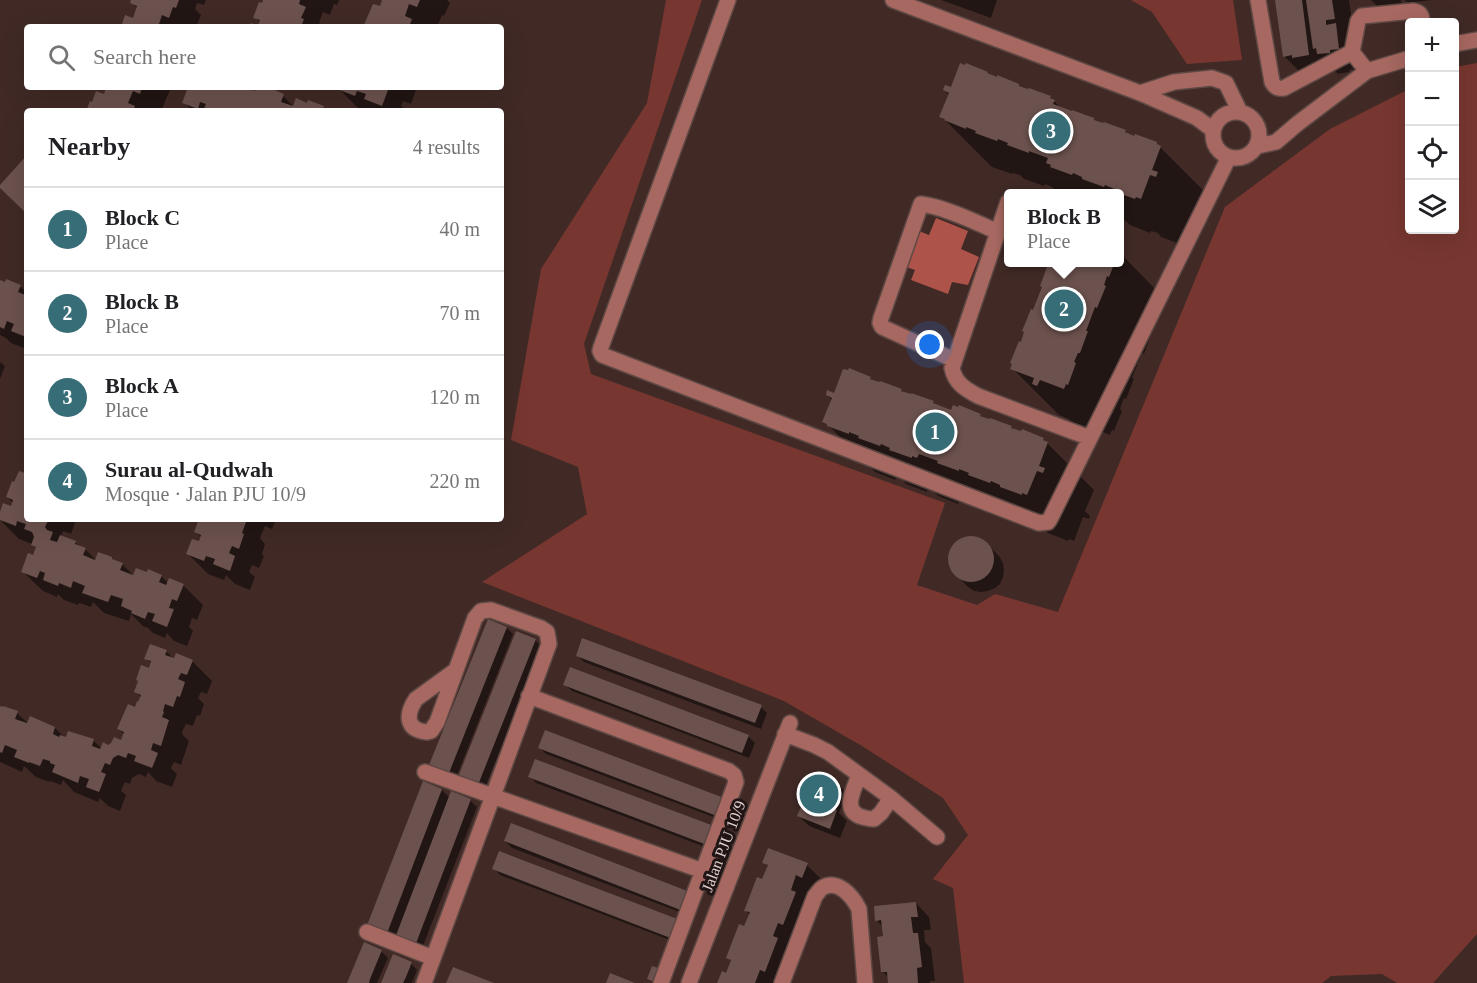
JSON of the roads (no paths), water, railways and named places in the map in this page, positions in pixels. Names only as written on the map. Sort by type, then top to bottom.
[{"type":"street","points":[[728,0],[601,347],[602,355],[1039,523],[1048,522],[1050,519],[1229,157]]},
{"type":"street","points":[[1258,0],[1272,82],[1279,89],[1352,52]]},
{"type":"street","points":[[898,1],[1140,93],[1197,118],[1213,130]]},
{"type":"street","points":[[1367,71],[1352,52],[1358,21],[1362,16],[1413,10],[1420,14],[1421,18]]},
{"type":"street","points":[[1459,43],[1477,40]]},
{"type":"street","points":[[1258,146],[1276,142],[1367,71],[1405,60]]},
{"type":"street","points":[[1140,93],[1174,82],[1212,78],[1226,83],[1240,112]]},
{"type":"street","points":[[1240,112],[1252,118],[1260,129],[1258,146],[1251,154],[1240,158],[1229,157],[1219,151],[1214,141],[1213,130],[1219,120],[1228,113],[1240,112]]},
{"type":"street","points":[[1260,129],[1297,124]]},
{"type":"street","points":[[954,360],[882,327],[881,318],[896,273],[921,204],[980,223],[998,232]]},
{"type":"street","points":[[1004,214],[954,360],[952,368],[954,375],[958,383],[978,396],[1090,438]]},
{"type":"street","points":[[424,983],[549,644],[547,632],[486,609],[477,614],[456,670]]},
{"type":"street","points":[[529,696],[729,771],[734,775],[736,782],[661,983]]},
{"type":"street","name":"Jalan PJU 10/9","points":[[689,983],[788,729],[828,752],[859,775]]},
{"type":"street","points":[[425,772],[703,871]]},
{"type":"street","points":[[891,798],[874,819],[854,813],[851,809],[850,799],[859,775],[891,798],[938,837]]},
{"type":"street","points":[[782,983],[815,896],[822,888],[832,885],[853,898],[859,909],[865,983]]},
{"type":"street","points":[[367,932],[433,958]]},
{"type":"place","name":"Block A","points":[[1051,131]]},
{"type":"place","name":"Block B","points":[[1064,309]]},
{"type":"place","name":"Block C","points":[[935,432]]},
{"type":"place","name":"Surau al-Qudwah","points":[[819,794]]}]
